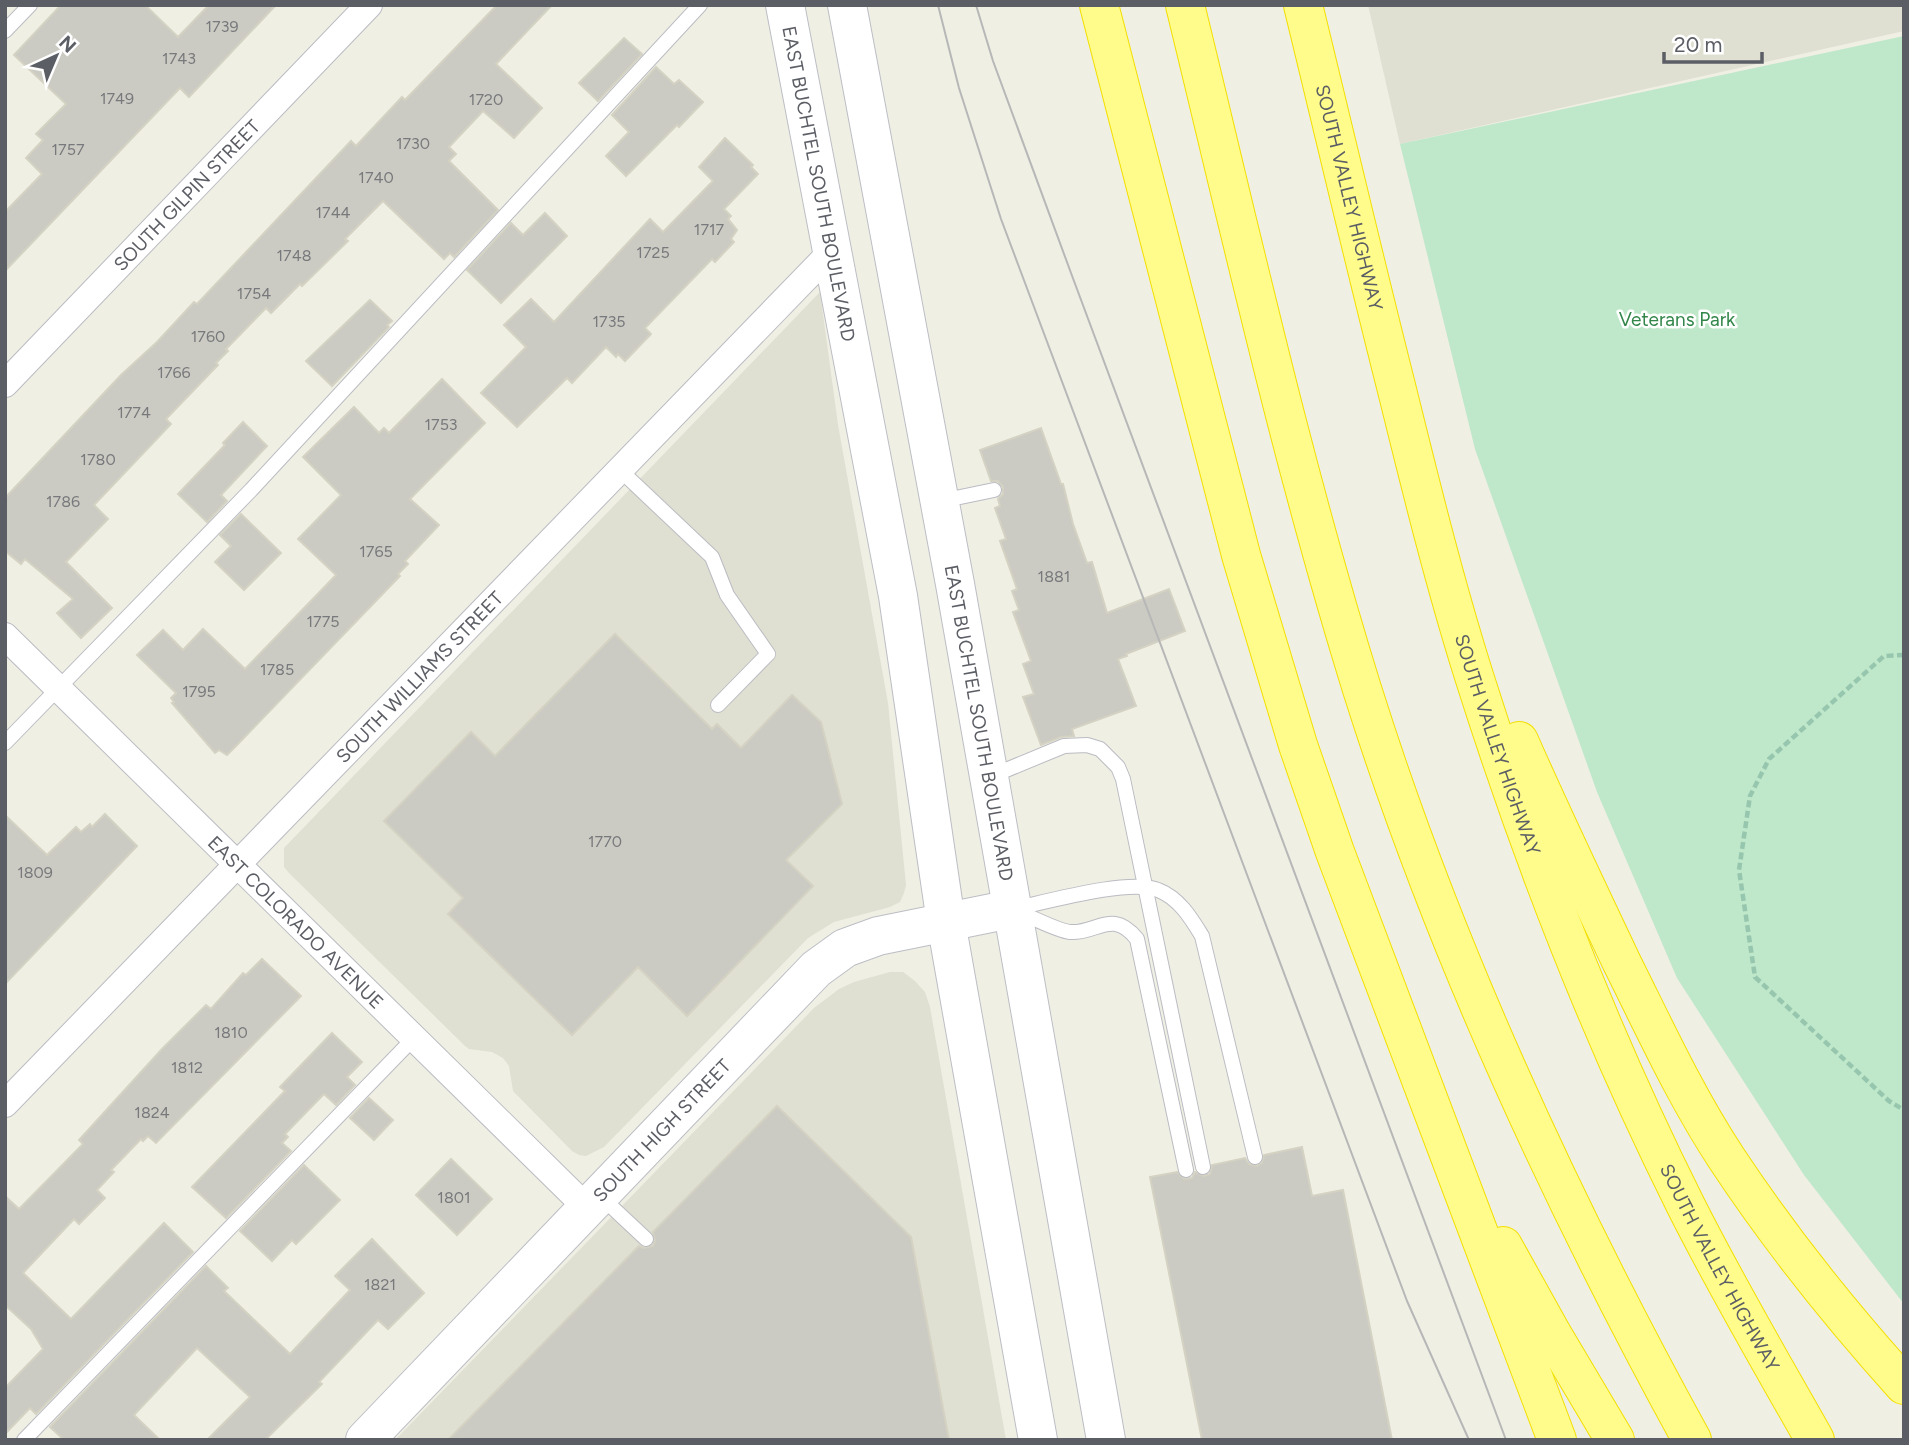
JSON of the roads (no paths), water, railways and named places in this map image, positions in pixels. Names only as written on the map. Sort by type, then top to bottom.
[{"type":"highway","points":[[1098,5],[1267,647],[1335,852],[1557,1440]]},
{"type":"highway","points":[[1185,5],[1299,465],[1363,689],[1394,783],[1485,1019],[1540,1144],[1604,1276],[1692,1440]]},
{"type":"highway","name":"SOUTH VALLEY HIGHWAY","points":[[1303,5],[1423,498],[1496,743],[1542,871],[1637,1102],[1685,1204],[1815,1440]]},
{"type":"highway","points":[[1423,498],[1520,743],[1661,1043],[1695,1106],[1727,1158],[1787,1242],[1858,1334],[1904,1385]]},
{"type":"highway","points":[[1380,973],[1512,1265],[1615,1440]]},
{"type":"main road","name":"EAST BUCHTEL SOUTH BOULEVARD","points":[[847,5],[939,501],[1106,1440]]},
{"type":"main road","name":"EAST BUCHTEL SOUTH BOULEVARD","points":[[780,12],[833,250],[898,596],[946,922],[1038,1440]]},
{"type":"main road","name":"SOUTH HIGH STREET","points":[[365,1440],[816,969],[855,943],[1011,909]]},
{"type":"street","name":"SOUTH GILPIN STREET","points":[[5,384],[369,5]]},
{"type":"street","name":"SOUTH WILLIAMS STREET","points":[[5,1104],[833,250]]},
{"type":"street","name":"EAST COLORADO AVENUE","points":[[5,636],[414,1040],[592,1201]]},
{"type":"lane","points":[[5,31],[30,5]]},
{"type":"lane","points":[[5,743],[251,490],[700,5]]},
{"type":"lane","points":[[620,470],[712,557],[727,595],[768,654],[718,705]]},
{"type":"lane","points":[[939,501],[994,490]]},
{"type":"lane","points":[[988,777],[1064,746],[1087,745],[1100,749],[1118,766],[1123,779],[1203,1167]]},
{"type":"lane","points":[[1011,909],[1122,887],[1145,886],[1159,890],[1190,915],[1202,936],[1255,1157]]},
{"type":"lane","points":[[1011,909],[1070,932],[1109,924],[1117,925],[1125,927],[1137,939],[1186,1170]]},
{"type":"lane","points":[[24,1440],[414,1040]]},
{"type":"lane","points":[[592,1201],[646,1240]]},
{"type":"tram line","points":[[938,5],[959,88],[1001,219],[1407,1301],[1469,1440]]},
{"type":"tram line","points":[[976,5],[993,61],[1071,273],[1506,1440]]},
{"type":"park label","name":"Veterans Park","points":[[1677,319]]}]
